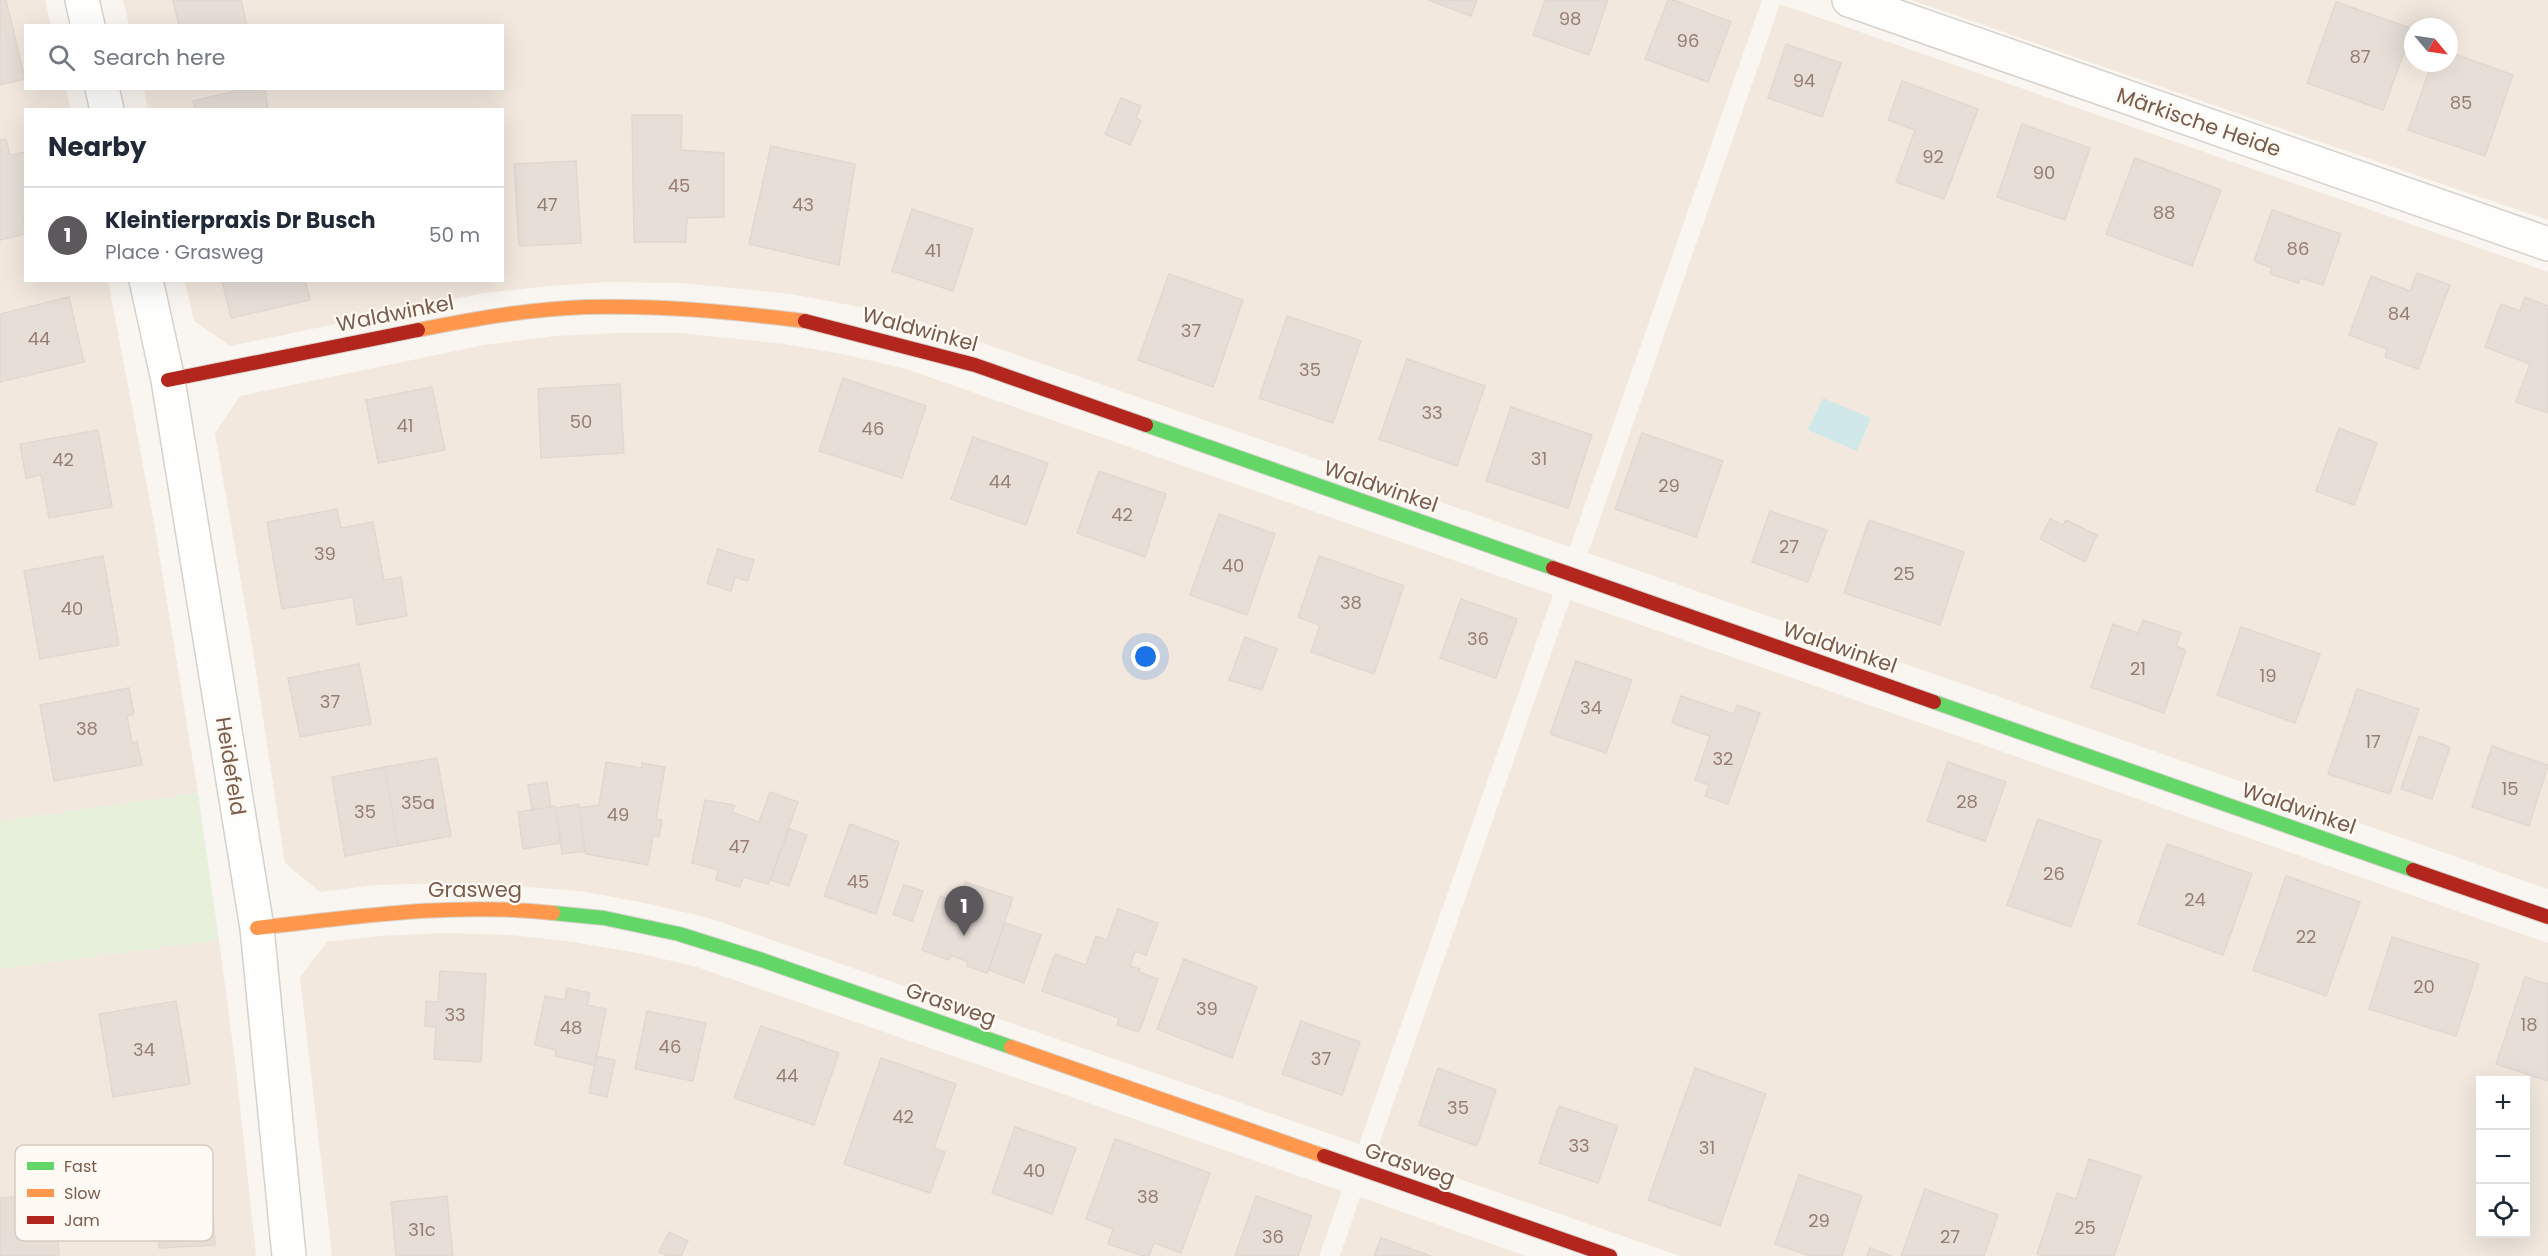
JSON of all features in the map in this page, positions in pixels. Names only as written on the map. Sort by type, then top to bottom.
[{"type":"street","points":[[82,0],[88,24]]},
{"type":"street","name":"Märkische Heide","points":[[1849,0],[2548,244]]},
{"type":"street","points":[[102,90],[107,108]]},
{"type":"street","name":"Heidefeld","points":[[146,282],[168,380],[257,928],[289,1256]]},
{"type":"street","name":"Waldwinkel","points":[[168,380],[487,316],[584,307],[666,307],[735,312],[815,322],[975,365],[2548,918]]},
{"type":"street","name":"Grasweg","points":[[257,928],[426,909],[527,909],[604,918],[679,934],[762,960],[1610,1256]]},
{"type":"shaded area","points":[[0,0],[45,0],[51,24],[24,24],[24,90],[66,90],[71,108],[24,108],[24,282],[108,282],[155,528],[198,793],[0,821]]},
{"type":"shaded area","points":[[123,0],[1762,0],[1570,547],[919,321],[791,294],[681,283],[608,282],[549,286],[484,293],[230,346],[194,321],[185,282],[504,282],[504,108],[148,108],[144,90],[504,90],[504,24],[129,24]]},
{"type":"shaded area","points":[[1911,0],[2548,0],[2548,220],[2442,184]]},
{"type":"shaded area","points":[[1780,4],[2548,272],[2548,889],[1588,553]]},
{"type":"shaded area","points":[[681,333],[784,344],[847,355],[906,369],[1553,595],[1359,1144],[709,918],[581,891],[513,886],[446,883],[376,885],[320,892],[285,863],[252,645],[215,433],[240,396],[484,345],[554,336]]},
{"type":"shaded area","points":[[1570,600],[2548,943],[2548,1256],[1680,1256],[1377,1150]]},
{"type":"shaded area","points":[[446,933],[511,935],[573,942],[638,953],[697,967],[1342,1191],[1319,1256],[332,1256],[300,977],[327,942],[380,936]]},
{"type":"shaded area","points":[[219,940],[236,1069],[256,1256],[0,1256],[0,969]]},
{"type":"shaded area","points":[[1360,1197],[1526,1256],[1340,1256]]},
{"type":"green space","points":[[198,793],[219,940],[0,969],[0,821]]},
{"type":"water","points":[[1823,398],[1871,418],[1857,451],[1808,430]]},
{"type":"building","points":[[0,0],[6,0],[24,79],[0,85]]},
{"type":"building","points":[[173,0],[241,0],[247,24],[179,24]]},
{"type":"building","points":[[1428,0],[1477,0],[1471,16]]},
{"type":"building","points":[[1545,0],[1608,0],[1589,55],[1533,35]]},
{"type":"building","points":[[1668,0],[1674,0],[1731,22],[1708,82],[1645,59]]},
{"type":"building","points":[[2336,2],[2404,26],[2404,53],[2383,110],[2307,83]]},
{"type":"building","points":[[1786,44],[1841,63],[1822,117],[1768,98]]},
{"type":"building","points":[[2458,55],[2513,75],[2485,156],[2408,130],[2429,72],[2458,72]]},
{"type":"building","points":[[1902,81],[1978,109],[1944,199],[1896,182],[1915,130],[1888,120]]},
{"type":"building","points":[[239,90],[265,90],[268,108],[195,108],[193,101]]},
{"type":"building","points":[[1121,98],[1141,106],[1136,118],[1141,121],[1130,145],[1105,134]]},
{"type":"building","points":[[632,115],[682,115],[681,150],[724,153],[724,217],[687,218],[686,242],[634,242]]},
{"type":"building","points":[[2022,124],[2090,148],[2065,220],[1997,197]]},
{"type":"building","points":[[6,139],[10,155],[24,152],[24,234],[0,240],[0,140]]},
{"type":"building","points":[[771,146],[855,164],[839,265],[749,244]]},
{"type":"building","points":[[2135,158],[2221,190],[2192,266],[2106,234]]},
{"type":"building","points":[[576,161],[581,243],[519,246],[514,164]]},
{"type":"building","points":[[912,209],[973,229],[953,291],[892,271]]},
{"type":"building","points":[[2272,210],[2341,234],[2323,285],[2300,278],[2298,283],[2270,274],[2272,268],[2254,261]]},
{"type":"building","points":[[2417,273],[2450,285],[2418,369],[2385,357],[2387,349],[2349,335],[2371,276],[2410,291]]},
{"type":"building","points":[[1169,274],[1243,300],[1213,387],[1138,360]]},
{"type":"building","points":[[222,282],[306,282],[310,300],[231,318]]},
{"type":"building","points":[[69,297],[84,362],[0,382],[0,314]]},
{"type":"building","points":[[2525,297],[2548,306],[2548,413],[2516,402],[2530,364],[2485,347],[2501,304],[2520,311]]},
{"type":"building","points":[[1287,316],[1361,341],[1333,423],[1259,398]]},
{"type":"building","points":[[1407,359],[1485,386],[1457,466],[1379,439]]},
{"type":"building","points":[[843,378],[926,406],[902,478],[819,451]]},
{"type":"building","points":[[620,384],[624,453],[541,458],[538,389]]},
{"type":"building","points":[[432,387],[445,450],[378,463],[366,400]]},
{"type":"building","points":[[1511,407],[1592,435],[1568,508],[1486,481]]},
{"type":"building","points":[[2339,428],[2377,443],[2354,505],[2316,491]]},
{"type":"building","points":[[98,430],[112,507],[49,518],[41,475],[26,478],[20,444]]},
{"type":"building","points":[[1642,433],[1723,461],[1696,537],[1615,509]]},
{"type":"building","points":[[973,437],[1048,463],[1026,525],[951,499]]},
{"type":"building","points":[[1099,471],[1166,494],[1145,557],[1077,533]]},
{"type":"building","points":[[337,509],[341,528],[373,522],[384,580],[401,577],[407,616],[357,625],[353,597],[282,609],[267,522]]},
{"type":"building","points":[[1770,511],[1827,530],[1808,582],[1752,562]]},
{"type":"building","points":[[1219,514],[1275,534],[1247,615],[1190,595]]},
{"type":"building","points":[[2050,519],[2063,525],[2066,520],[2097,535],[2085,562],[2040,539]]},
{"type":"building","points":[[1869,520],[1964,552],[1940,625],[1844,593]]},
{"type":"building","points":[[718,549],[754,560],[748,581],[735,577],[731,591],[707,583]]},
{"type":"building","points":[[103,556],[119,645],[40,659],[24,571]]},
{"type":"building","points":[[1319,556],[1404,586],[1374,674],[1311,652],[1320,625],[1298,617]]},
{"type":"building","points":[[1461,599],[1517,619],[1496,678],[1440,658]]},
{"type":"building","points":[[2143,620],[2181,633],[2176,646],[2186,650],[2164,713],[2091,687],[2113,624],[2138,633]]},
{"type":"building","points":[[2241,627],[2320,654],[2295,723],[2217,695]]},
{"type":"building","points":[[1245,637],[1277,649],[1262,690],[1229,680]]},
{"type":"building","points":[[1576,661],[1632,680],[1606,753],[1550,734]]},
{"type":"building","points":[[359,664],[371,724],[300,737],[288,678]]},
{"type":"building","points":[[129,688],[134,714],[127,716],[132,743],[137,741],[142,765],[54,781],[40,705]]},
{"type":"building","points":[[2357,689],[2419,709],[2390,794],[2328,774]]},
{"type":"building","points":[[1681,696],[1734,714],[1737,705],[1760,713],[1728,804],[1705,796],[1709,785],[1695,780],[1710,736],[1672,723]]},
{"type":"building","points":[[2419,736],[2450,747],[2432,799],[2401,789]]},
{"type":"building","points":[[2492,746],[2548,765],[2529,826],[2472,807]]},
{"type":"building","points":[[437,758],[451,836],[398,846],[385,767]]},
{"type":"building","points":[[606,762],[642,768],[642,763],[665,767],[656,819],[662,820],[659,837],[653,836],[648,865],[586,854],[579,808],[599,805]]},
{"type":"building","points":[[1948,762],[2006,782],[1985,841],[1927,821]]},
{"type":"building","points":[[385,767],[398,846],[345,856],[332,777]]},
{"type":"building","points":[[547,782],[551,807],[532,810],[528,785]]},
{"type":"building","points":[[770,792],[798,802],[768,884],[743,877],[740,887],[716,880],[718,870],[692,863],[705,800],[735,805],[732,812],[759,822]]},
{"type":"building","points":[[579,804],[585,851],[562,854],[555,808]]},
{"type":"building","points":[[555,806],[561,843],[523,849],[518,812]]},
{"type":"building","points":[[2038,819],[2101,841],[2071,927],[2007,905]]},
{"type":"building","points":[[850,824],[899,842],[876,914],[824,896]]},
{"type":"building","points":[[789,829],[807,835],[789,886],[771,880]]},
{"type":"building","points":[[2167,844],[2252,874],[2223,955],[2138,924]]},
{"type":"building","points":[[2286,876],[2360,902],[2326,996],[2253,970]]},
{"type":"building","points":[[965,882],[1013,898],[987,973],[967,966],[968,962],[951,955],[949,960],[922,950],[940,896],[958,903]]},
{"type":"building","points":[[904,885],[923,891],[912,921],[893,914]]},
{"type":"building","points":[[1118,909],[1158,923],[1146,955],[1135,951],[1130,966],[1158,979],[1139,1032],[1117,1025],[1119,1018],[1042,991],[1055,954],[1086,965],[1096,936],[1107,940]]},
{"type":"building","points":[[1005,923],[1041,935],[1024,983],[989,970]]},
{"type":"building","points":[[2392,937],[2479,964],[2456,1036],[2369,1009]]},
{"type":"building","points":[[1184,959],[1257,987],[1232,1058],[1157,1029]]},
{"type":"building","points":[[440,971],[486,974],[481,1062],[434,1059],[436,1027],[425,1026],[426,1001],[438,1002]]},
{"type":"building","points":[[2525,977],[2548,984],[2548,1081],[2496,1064]]},
{"type":"building","points":[[567,988],[590,993],[587,1005],[606,1009],[595,1065],[555,1056],[556,1050],[535,1045],[545,996],[565,1000]]},
{"type":"building","points":[[176,1001],[190,1084],[113,1097],[99,1014]]},
{"type":"building","points":[[647,1011],[706,1023],[693,1081],[635,1069]]},
{"type":"building","points":[[1301,1021],[1360,1042],[1342,1095],[1282,1074]]},
{"type":"building","points":[[761,1026],[839,1053],[814,1125],[734,1098]]},
{"type":"building","points":[[596,1056],[615,1060],[607,1097],[589,1093]]},
{"type":"building","points":[[881,1058],[956,1084],[934,1148],[945,1152],[930,1193],[844,1164]]},
{"type":"building","points":[[1438,1068],[1496,1090],[1477,1146],[1419,1125]]},
{"type":"building","points":[[1695,1068],[1766,1094],[1720,1226],[1648,1200]]},
{"type":"building","points":[[1559,1106],[1618,1126],[1598,1183],[1539,1163]]},
{"type":"building","points":[[1015,1127],[1076,1148],[1052,1214],[992,1193]]},
{"type":"building","points":[[1115,1139],[1210,1173],[1181,1253],[1154,1243],[1149,1256],[1143,1256],[1108,1244],[1113,1229],[1086,1219]]},
{"type":"building","points":[[2089,1159],[2141,1176],[2114,1256],[2043,1256],[2037,1254],[2057,1193],[2076,1199]]},
{"type":"building","points":[[1799,1175],[1862,1196],[1842,1256],[1810,1256],[1775,1244]]},
{"type":"building","points":[[1925,1189],[1998,1215],[1984,1256],[1901,1256]]},
{"type":"building","points":[[447,1196],[453,1256],[396,1256],[391,1202]]},
{"type":"building","points":[[1256,1196],[1312,1216],[1298,1256],[1235,1256]]},
{"type":"building","points":[[15,1197],[15,1241],[58,1241],[59,1256],[0,1256],[0,1198]]},
{"type":"building","points":[[213,1216],[215,1245],[159,1248],[159,1241],[213,1241]]},
{"type":"building","points":[[669,1232],[688,1241],[681,1256],[668,1256],[659,1252]]},
{"type":"building","points":[[1381,1238],[1431,1256],[1374,1256]]},
{"type":"building","points":[[1870,1248],[1892,1256],[1867,1256]]},
{"type":"traffic: fast","points":[[1146,425],[1553,568]]},
{"type":"traffic: fast","points":[[1934,702],[2413,870]]},
{"type":"traffic: fast","points":[[553,913],[604,918],[679,934],[762,960],[1011,1047]]},
{"type":"traffic: slow","points":[[418,330],[501,315],[586,307],[696,310],[805,321]]},
{"type":"traffic: slow","points":[[257,928],[442,910],[516,910],[553,913]]},
{"type":"traffic: slow","points":[[1011,1047],[1324,1156]]},
{"type":"traffic: jam","points":[[805,321],[975,365],[1146,425]]},
{"type":"traffic: jam","points":[[168,380],[418,330]]},
{"type":"traffic: jam","points":[[1553,568],[1934,702]]},
{"type":"traffic: jam","points":[[2413,870],[2548,917]]},
{"type":"traffic: jam","points":[[1324,1156],[1610,1256]]},
{"type":"place","name":"Kleintierpraxis Dr Busch","points":[[964,936]]}]
